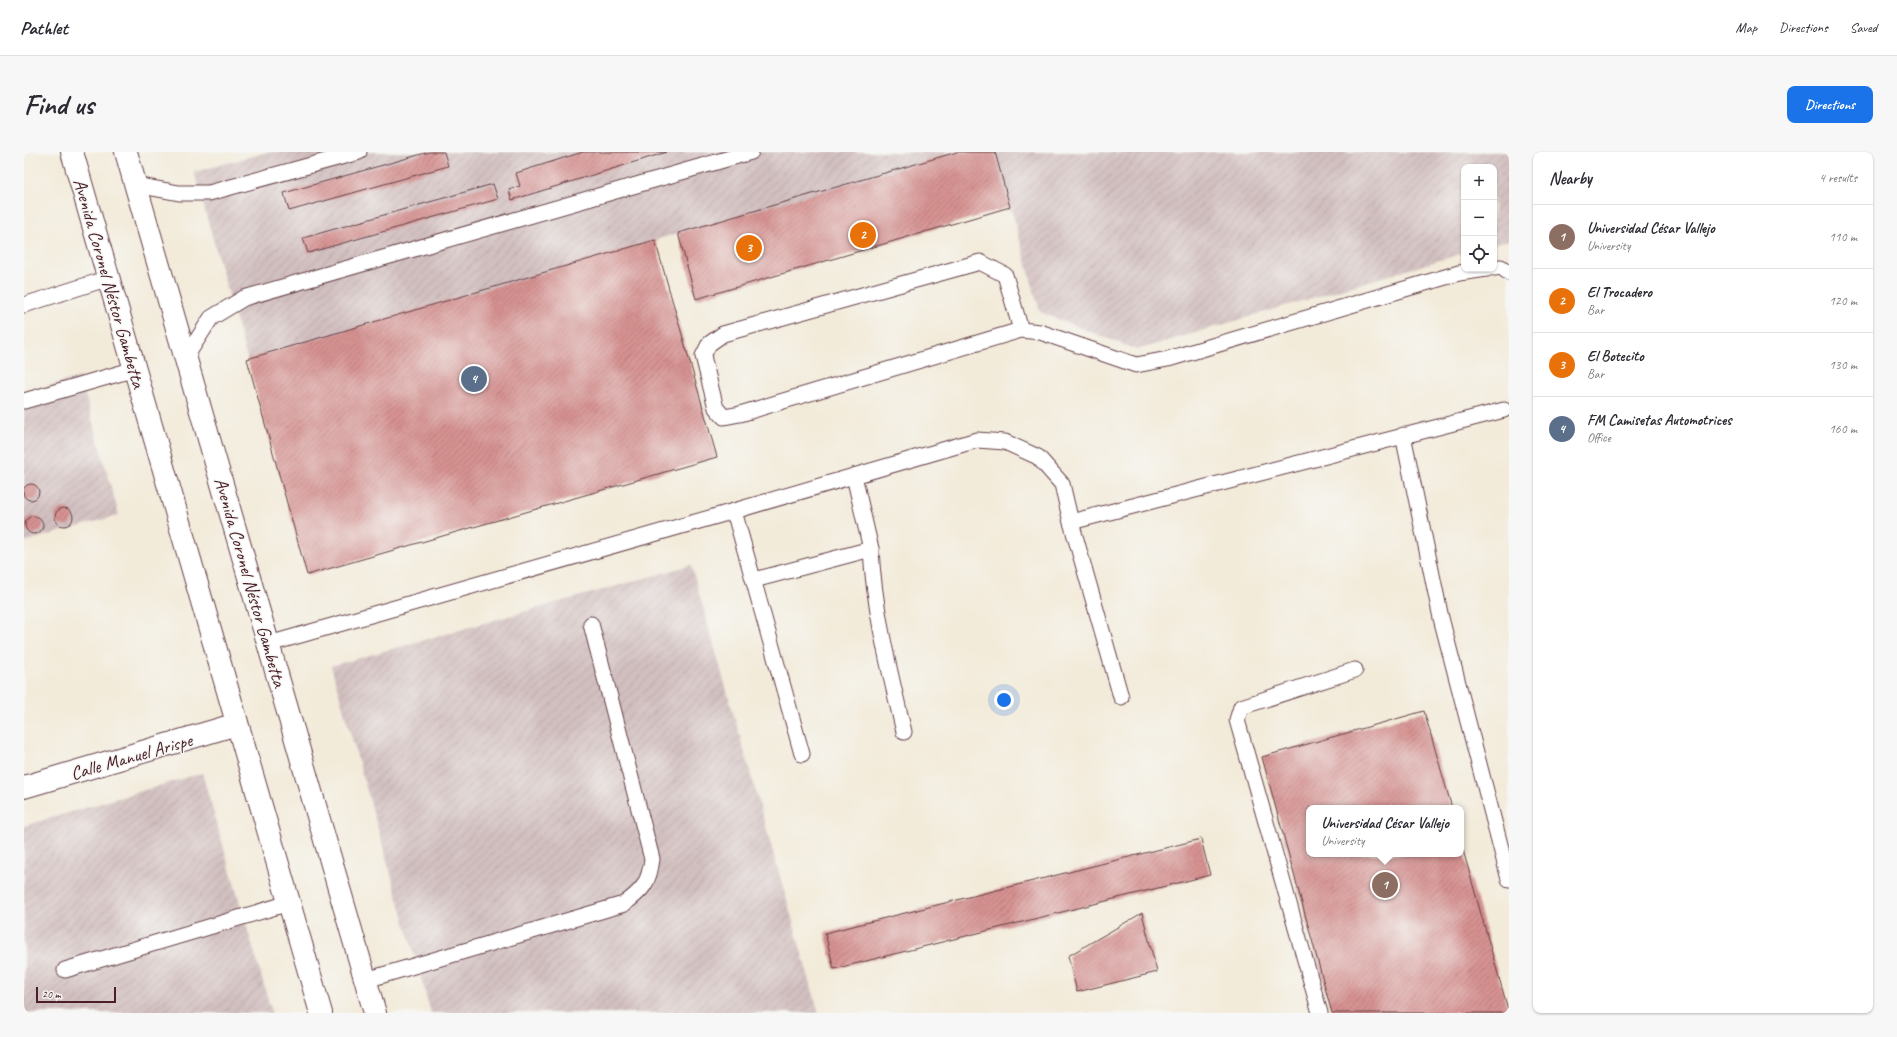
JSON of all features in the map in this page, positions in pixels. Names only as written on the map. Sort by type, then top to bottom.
[{"type":"main road","name":"Avenida Coronel Néstor Gambetta","points":[[72,152],[320,1013]]},
{"type":"main road","name":"Avenida Coronel Néstor Gambetta","points":[[126,152],[375,1013]]},
{"type":"main road","name":"Calle Manuel Arispe","points":[[24,787],[237,724]]},
{"type":"lane","points":[[136,184],[179,193],[210,193],[359,152]]},
{"type":"lane","points":[[186,357],[211,318],[244,298],[751,152]]},
{"type":"lane","points":[[1021,330],[1005,275],[980,262],[723,334],[709,344],[703,356],[716,408],[724,417],[748,412],[1021,330],[1040,332],[1136,365],[1168,359],[1466,272]]},
{"type":"lane","points":[[1497,268],[1501,267],[1509,273]]},
{"type":"lane","points":[[24,305],[109,278]]},
{"type":"lane","points":[[24,402],[135,370]]},
{"type":"lane","points":[[1071,522],[1504,410]]},
{"type":"lane","points":[[1404,436],[1441,618],[1509,879]]},
{"type":"lane","points":[[268,644],[977,440],[1005,442],[1038,457],[1062,484],[1071,522],[1120,697]]},
{"type":"lane","points":[[854,476],[871,549],[872,575],[888,664],[904,732]]},
{"type":"lane","points":[[734,511],[802,754]]},
{"type":"lane","points":[[754,580],[871,549]]},
{"type":"lane","points":[[366,980],[624,904],[639,893],[649,877],[652,859],[591,624]]},
{"type":"lane","points":[[1320,1013],[1237,720],[1241,707],[1355,670]]},
{"type":"lane","points":[[65,970],[289,903]]},
{"type":"shaded area","points":[[268,152],[957,152],[247,359],[194,172]]},
{"type":"shaded area","points":[[995,152],[1509,152],[1509,240],[1497,243],[1497,164],[1461,164],[1461,254],[1137,350],[1040,312]]},
{"type":"shaded area","points":[[80,377],[119,515],[24,542],[24,393]]},
{"type":"shaded area","points":[[691,565],[819,1013],[431,1013],[331,666]]},
{"type":"shaded area","points":[[202,773],[272,1013],[24,1013],[24,826]]},
{"type":"building","points":[[429,152],[444,152],[448,166],[289,211],[284,193]]},
{"type":"building","points":[[583,152],[667,152],[512,200],[509,190],[520,186],[516,173]]},
{"type":"building","points":[[957,152],[995,152],[1010,207],[696,299],[678,233]]},
{"type":"building","points":[[493,184],[498,199],[308,253],[303,238]]},
{"type":"building","points":[[655,240],[717,457],[307,575],[247,359]]},
{"type":"building","points":[[28,484],[34,484],[39,489],[37,498],[34,500],[28,500],[23,495],[23,489]]},
{"type":"building","points":[[64,508],[70,511],[73,517],[70,523],[64,526],[58,523],[55,517],[58,511]]},
{"type":"building","points":[[34,516],[40,519],[43,525],[40,531],[34,534],[28,531],[25,525],[28,519]]},
{"type":"building","points":[[1424,711],[1451,805],[1306,805],[1306,857],[1464,857],[1464,854],[1509,1013],[1332,1013],[1262,757]]},
{"type":"building","points":[[1201,839],[1210,875],[834,969],[825,933]]},
{"type":"building","points":[[1142,913],[1157,972],[1077,992],[1068,956]]},
{"type":"place","name":"El Trocadero","points":[[863,235]]},
{"type":"place","name":"El Botecito","points":[[749,248]]},
{"type":"place","name":"FM Camisetas Automotrices","points":[[474,379]]},
{"type":"place","name":"Universidad César Vallejo","points":[[1385,885]]}]
